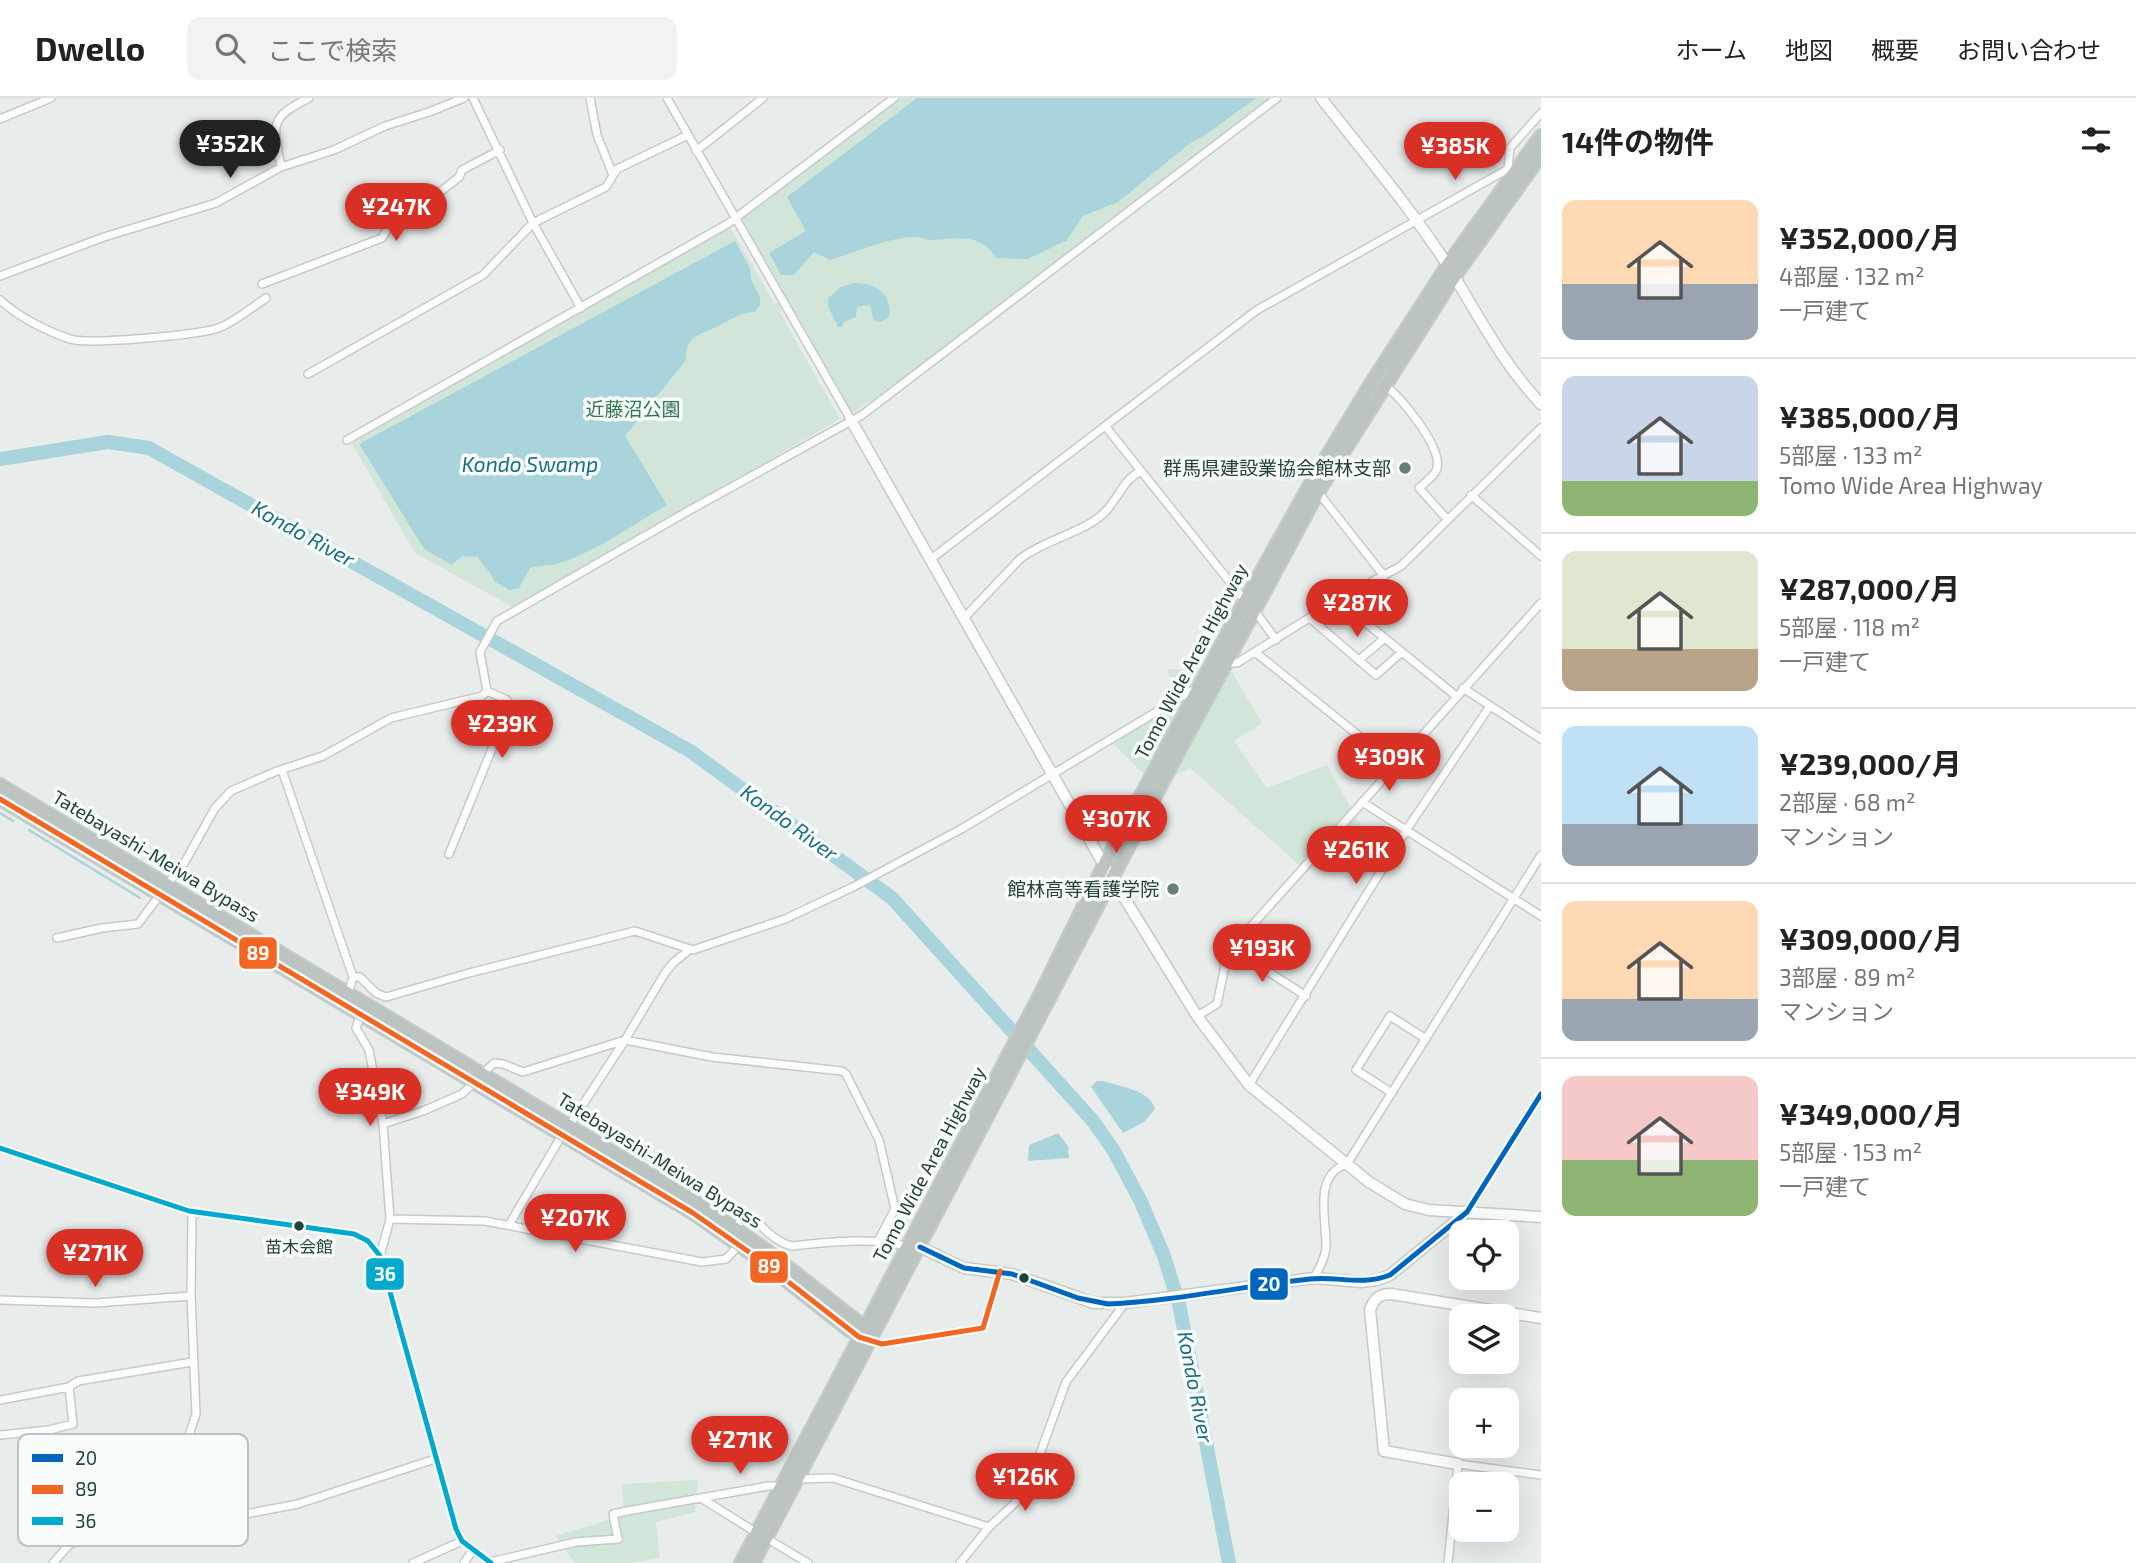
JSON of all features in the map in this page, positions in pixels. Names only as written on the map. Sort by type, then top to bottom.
[{"type":"highway","name":"Tomo Wide Area Highway","points":[[753,1563],[782,1486],[864,1335],[920,1247],[1028,1028],[1104,864],[1244,601],[1365,394],[1451,272],[1541,136]]},
{"type":"highway","name":"Tomo Wide Area Highway","points":[[1028,1028],[1113,878],[1318,492],[1451,272],[1541,155]]},
{"type":"highway","name":"Tatebayashi-Meiwa Bypass","points":[[0,785],[360,1013],[479,1078]]},
{"type":"highway","name":"Tatebayashi-Meiwa Bypass","points":[[0,799],[348,994],[740,1244],[864,1335]]},
{"type":"highway","name":"Tomo Wide Area Highway","points":[[741,1563],[762,1536],[797,1479],[906,1247],[1016,1052]]},
{"type":"highway","name":"Tatebayashi-Meiwa Bypass","points":[[566,1131],[634,1164],[735,1228],[798,1273],[864,1335]]},
{"type":"street","points":[[0,119],[51,98]]},
{"type":"street","points":[[281,167],[275,126],[283,113],[309,98]]},
{"type":"street","points":[[0,265],[2,275],[104,237],[216,203],[281,167],[334,150],[385,126],[429,113],[464,98]]},
{"type":"street","points":[[473,98],[534,223],[581,308]]},
{"type":"street","points":[[590,98],[597,135],[613,175]]},
{"type":"street","points":[[667,98],[686,136],[1104,864],[1197,1016],[1249,1085],[1381,1191],[1405,1204],[1429,1210],[1541,1217]]},
{"type":"street","points":[[696,151],[763,98]]},
{"type":"street","points":[[347,440],[735,219],[894,98]]},
{"type":"street","points":[[57,938],[102,928],[138,924],[195,846],[215,808],[231,791],[282,769],[323,756],[391,718],[482,696],[486,691],[480,652],[495,623],[690,510],[862,415],[1277,98]]},
{"type":"street","points":[[1321,98],[1415,221],[1451,272],[1512,371],[1541,404]]},
{"type":"street","points":[[931,559],[1257,310],[1508,169],[1510,148],[1541,115]]},
{"type":"street","points":[[308,374],[483,275],[534,223],[607,187],[617,169],[686,136]]},
{"type":"street","points":[[262,284],[382,238],[395,217],[440,192],[458,177],[462,170],[500,150]]},
{"type":"street","points":[[0,300],[14,312],[73,340],[147,338],[208,332],[239,317],[266,298]]},
{"type":"street","points":[[1384,385],[1406,405],[1435,453],[1438,467],[1419,488],[1447,519]]},
{"type":"street","points":[[1106,427],[1244,601]]},
{"type":"street","points":[[1226,663],[1237,663],[1338,600],[1401,566],[1541,428]]},
{"type":"street","points":[[964,618],[1020,559],[1030,551],[1105,512],[1130,477],[1141,471]]},
{"type":"street","points":[[1318,492],[1384,576]]},
{"type":"street","points":[[1471,495],[1541,556]]},
{"type":"street","points":[[1338,600],[1456,696]]},
{"type":"street","points":[[1197,1016],[1217,1004],[1225,966],[1233,949],[1541,603]]},
{"type":"street","points":[[1255,611],[1276,640]]},
{"type":"street","points":[[1311,619],[1376,675],[1402,652]]},
{"type":"street","points":[[1359,660],[1385,638]]},
{"type":"street","points":[[1255,652],[1395,765]]},
{"type":"street","points":[[1463,688],[1541,739]]},
{"type":"street","points":[[449,854],[510,705],[507,700],[486,691]]},
{"type":"street","points":[[509,1225],[665,973],[689,950],[785,919],[855,886],[1004,804],[1191,691],[1198,691]]},
{"type":"street","points":[[1249,1085],[1406,829],[1490,706]]},
{"type":"street","points":[[282,769],[353,977],[348,994]]},
{"type":"street","points":[[1362,802],[1541,916]]},
{"type":"street","points":[[1314,1278],[1325,1257],[1325,1187],[1328,1177],[1347,1164],[1541,855]]},
{"type":"street","points":[[353,977],[360,977],[376,993],[386,997],[635,931],[689,950]]},
{"type":"street","points":[[1233,949],[1306,996]]},
{"type":"street","points":[[360,1013],[357,1033],[369,1051],[383,1124],[390,1219],[380,1256],[450,1513],[462,1541],[490,1563],[576,1542],[618,1539],[613,1514],[701,1497],[782,1486]]},
{"type":"street","points":[[1392,1093],[1356,1070],[1390,1016],[1426,1039]]},
{"type":"street","points":[[383,1124],[462,1094],[490,1066],[498,1063],[523,1072],[625,1040],[701,1055],[845,1072],[879,1140],[895,1209],[878,1241]]},
{"type":"street","points":[[920,1247],[964,1268],[1000,1272],[1094,1303],[1125,1304],[1314,1278],[1361,1282],[1377,1280],[1390,1275],[1467,1212],[1541,1094]]},
{"type":"street","points":[[0,1148],[189,1211],[383,1238]]},
{"type":"street","points":[[189,1211],[192,1215],[192,1362],[197,1408],[189,1434]]},
{"type":"street","points":[[735,1228],[747,1214],[786,1245],[878,1241],[893,1242],[906,1247]]},
{"type":"street","points":[[390,1219],[485,1221],[702,1262],[726,1259],[740,1244]]},
{"type":"street","points":[[364,1237],[380,1256]]},
{"type":"street","points":[[864,1335],[882,1344],[983,1328],[1000,1272]]},
{"type":"street","points":[[1541,1318],[1391,1294],[1384,1294],[1373,1302],[1370,1310],[1384,1451],[1541,1475]]},
{"type":"street","points":[[0,1300],[95,1303],[191,1296]]},
{"type":"street","points":[[960,1563],[989,1527],[1028,1487],[1066,1382],[1125,1304]]},
{"type":"street","points":[[0,1400],[69,1387],[78,1381],[192,1362]]},
{"type":"street","points":[[0,1435],[49,1430],[73,1424],[69,1387]]},
{"type":"street","points":[[248,1514],[298,1504],[435,1459]]},
{"type":"street","points":[[1448,1563],[1458,1464]]},
{"type":"street","points":[[797,1479],[833,1478],[989,1527]]},
{"type":"street","points":[[701,1497],[808,1563]]},
{"type":"street","points":[[413,1563],[462,1541]]},
{"type":"street","points":[[53,1563],[68,1546]]},
{"type":"street","points":[[464,1563],[472,1551]]},
{"type":"green space","name":"近藤沼公園","points":[[899,98],[1270,98],[884,393],[852,413],[788,306],[779,311],[840,419],[514,608],[415,553],[352,444],[354,440],[730,227],[775,304],[784,298],[742,218]]},
{"type":"green space","points":[[1167,669],[1232,672],[1262,723],[1234,741],[1267,788],[1327,765],[1360,824],[1307,872],[1190,768],[1155,786],[1112,742],[1180,705]]},
{"type":"green space","points":[[698,1480],[695,1512],[656,1522],[660,1558],[630,1563],[575,1563],[555,1536],[624,1515],[622,1484]]},
{"type":"water","points":[[917,98],[1256,98],[1189,144],[1118,202],[1083,216],[1067,240],[1028,259],[996,258],[983,244],[968,239],[932,240],[918,237],[884,242],[830,260],[814,252],[794,275],[781,275],[769,253],[806,231],[787,197]]},
{"type":"water","name":"Kondo Swamp","points":[[735,241],[750,268],[760,305],[755,312],[745,313],[691,340],[686,351],[686,360],[625,436],[667,505],[585,553],[556,564],[530,568],[519,588],[510,590],[495,582],[478,557],[462,556],[452,565],[424,549],[361,443]]},
{"type":"water","points":[[853,283],[875,287],[885,295],[889,317],[879,322],[873,320],[871,307],[857,307],[856,317],[838,327],[828,306],[828,298],[841,287]]},
{"type":"water","points":[[1097,1081],[1140,1093],[1152,1102],[1155,1109],[1144,1122],[1123,1133],[1091,1087]]},
{"type":"water","points":[[1058,1133],[1068,1146],[1069,1158],[1028,1161],[1029,1145]]},
{"type":"waterway","name":"Kondo River","points":[[0,459],[108,442],[149,448],[690,751],[892,898],[1093,1121],[1114,1151],[1141,1202],[1164,1256],[1179,1304],[1229,1563]]},
{"type":"waterway","points":[[0,813],[13,821]]},
{"type":"waterway","points":[[29,830],[140,898]]},
{"type":"transit line","name":"89","points":[[0,799],[693,1213],[759,1259],[859,1337],[882,1344],[983,1328],[1000,1271]]},
{"type":"transit line","name":"20","points":[[920,1247],[964,1268],[1012,1274],[1078,1298],[1108,1304],[1159,1300],[1310,1279],[1380,1278],[1390,1275],[1467,1212],[1541,1094]]},
{"type":"transit line","name":"36","points":[[0,1148],[189,1211],[354,1234],[368,1241],[380,1256],[456,1529],[462,1541],[491,1563]]},
{"type":"place","name":"群馬県建設業協会館林支部","points":[[1405,468]]},
{"type":"place","name":"館林高等看護学院","points":[[1173,889]]},
{"type":"place","name":"苗木会館","points":[[299,1226]]}]
